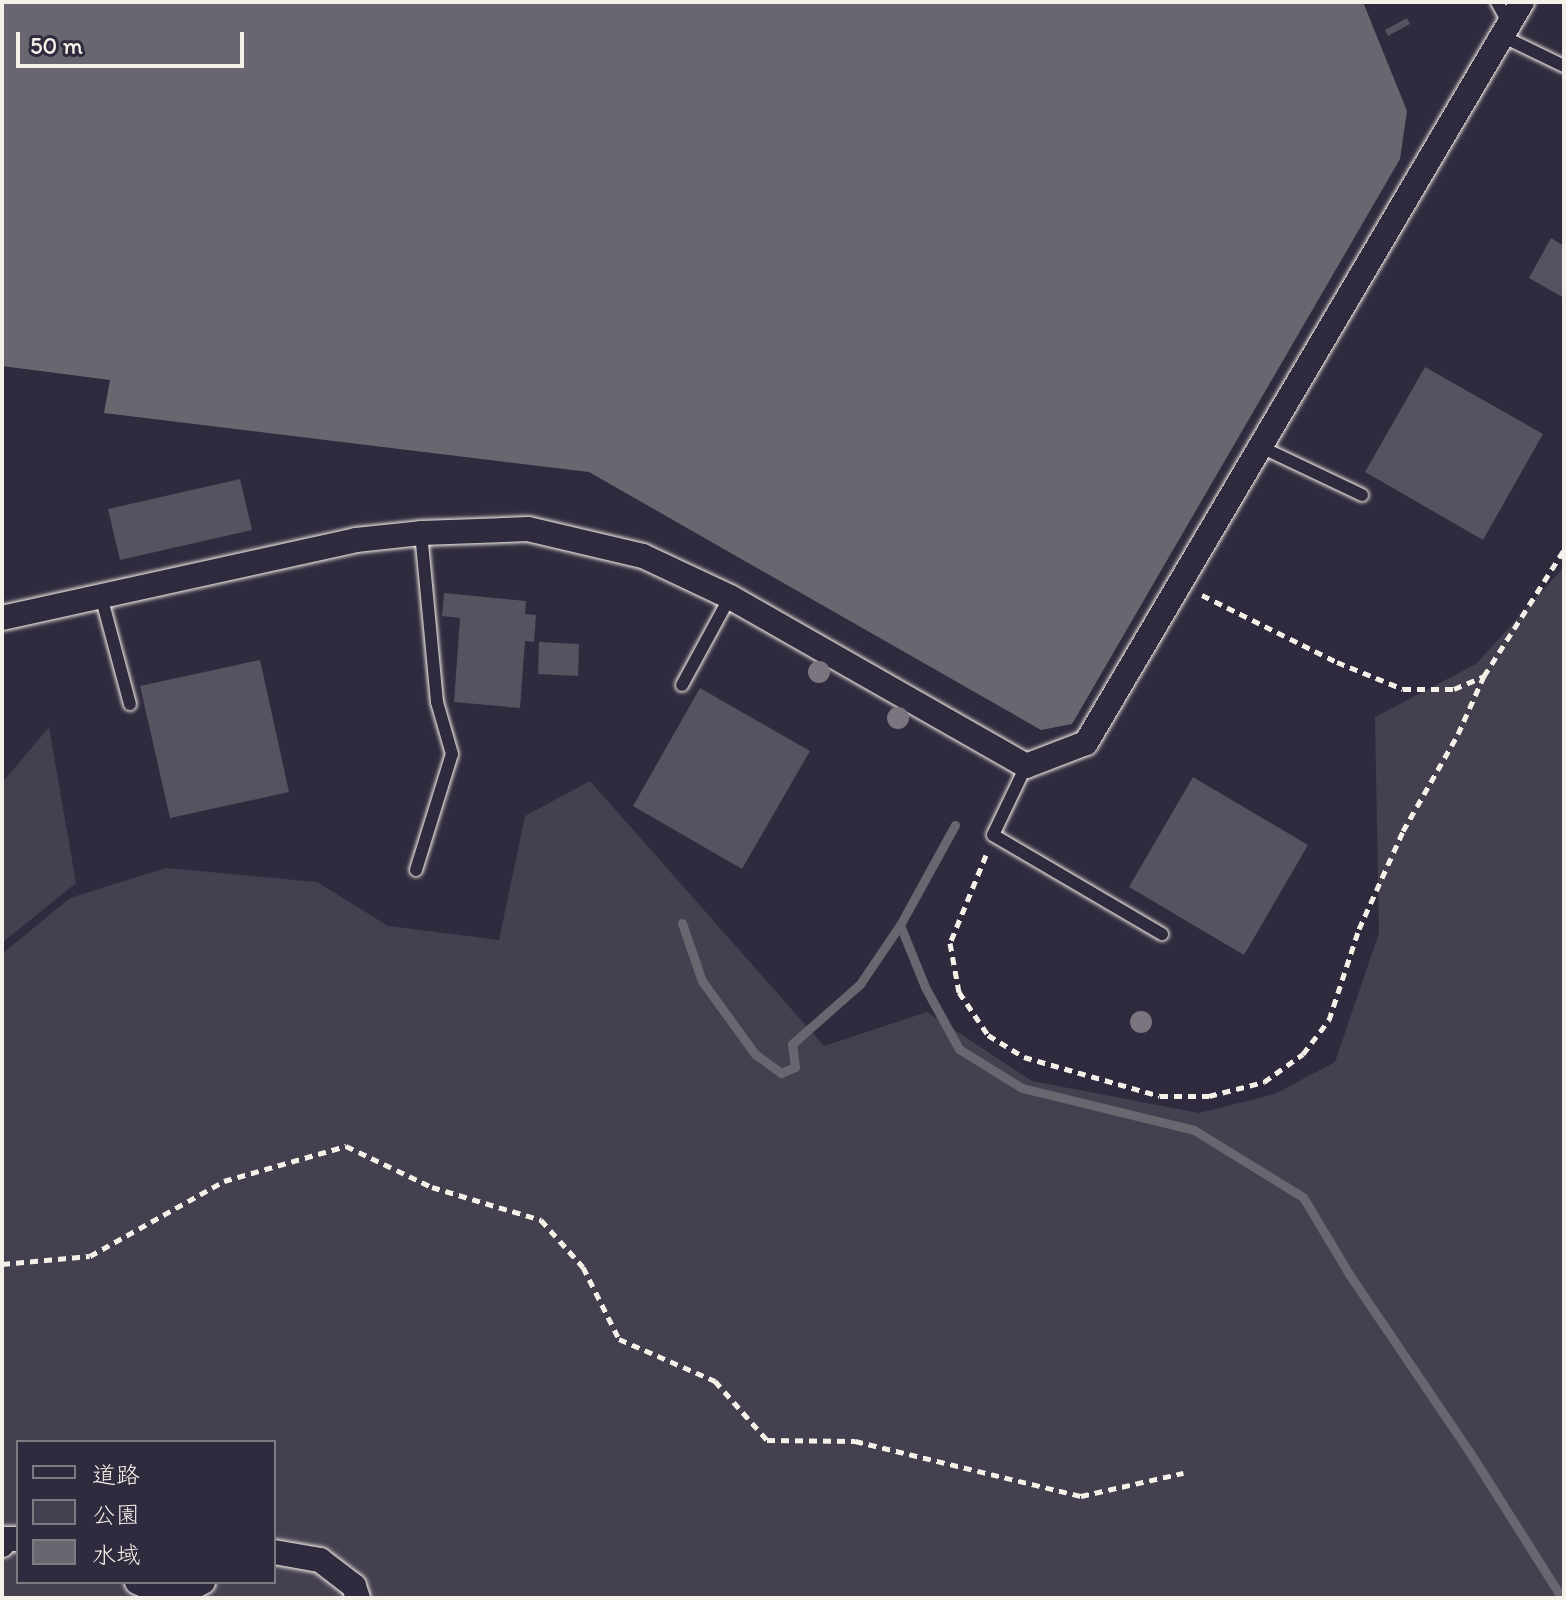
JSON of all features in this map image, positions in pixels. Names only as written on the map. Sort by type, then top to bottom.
[{"type":"street","points":[[2,618],[356,540],[421,533],[528,529],[643,556],[730,597],[1026,766],[1086,743],[1522,2]]},
{"type":"street","points":[[276,1552],[320,1560],[354,1586],[358,1598]]},
{"type":"street","points":[[142,1584],[153,1589],[188,1590],[199,1584]]},
{"type":"lane","points":[[1497,2],[1506,30],[1564,66]]},
{"type":"lane","points":[[1261,447],[1362,495]]},
{"type":"lane","points":[[416,870],[452,754],[437,702],[421,533]]},
{"type":"lane","points":[[101,596],[130,704]]},
{"type":"lane","points":[[682,685],[730,597]]},
{"type":"lane","points":[[1026,766],[993,835],[1162,934]]},
{"type":"path","points":[[993,835],[950,943],[959,992],[988,1035],[1024,1057],[1160,1096],[1209,1096],[1264,1082],[1303,1054],[1329,1020],[1359,929],[1403,831],[1458,734],[1484,676],[1564,550]]},
{"type":"path","points":[[1180,585],[1337,662],[1403,689],[1454,689],[1484,676]]},
{"type":"path","points":[[2,1264],[90,1256],[224,1181],[346,1146],[432,1187],[541,1220],[583,1267],[619,1339],[715,1381],[767,1440],[855,1441],[1081,1496],[1183,1473]]},
{"type":"green space","points":[[1564,567],[1564,1598],[2,1598],[2,954],[70,898],[166,868],[317,882],[388,926],[499,940],[525,816],[590,781],[824,1046],[927,1012],[1032,1081],[1199,1113],[1275,1094],[1335,1062],[1379,933],[1375,717],[1476,664]]},
{"type":"green space","points":[[49,727],[76,883],[2,943],[2,783]]},
{"type":"water","points":[[2,2],[1363,2],[1407,111],[1400,159],[1072,724],[1041,730],[589,472],[104,413],[110,380],[2,366]]},
{"type":"building","points":[[1407,18],[1410,24],[1388,36],[1385,30]]},
{"type":"building","points":[[1551,238],[1564,246],[1564,298],[1529,278]]},
{"type":"building","points":[[1425,367],[1543,434],[1483,540],[1365,472]]},
{"type":"building","points":[[240,479],[252,530],[120,560],[108,509]]},
{"type":"building","points":[[444,593],[526,601],[525,614],[536,615],[534,642],[525,641],[520,708],[454,702],[460,618],[442,616]]},
{"type":"building","points":[[539,642],[579,644],[578,676],[538,674]]},
{"type":"building","points":[[260,660],[289,792],[170,818],[140,686]]},
{"type":"building","points":[[700,688],[810,751],[742,869],[633,806]]},
{"type":"building","points":[[1193,777],[1308,845],[1244,955],[1129,887]]},
{"type":"waterway","points":[[955,825],[900,925],[925,987],[959,1049],[1022,1088],[1194,1130],[1303,1197],[1349,1274],[1469,1451],[1562,1598]]},
{"type":"waterway","points":[[682,923],[702,981],[755,1054],[781,1073],[795,1067],[792,1044],[860,984],[900,925]]}]
